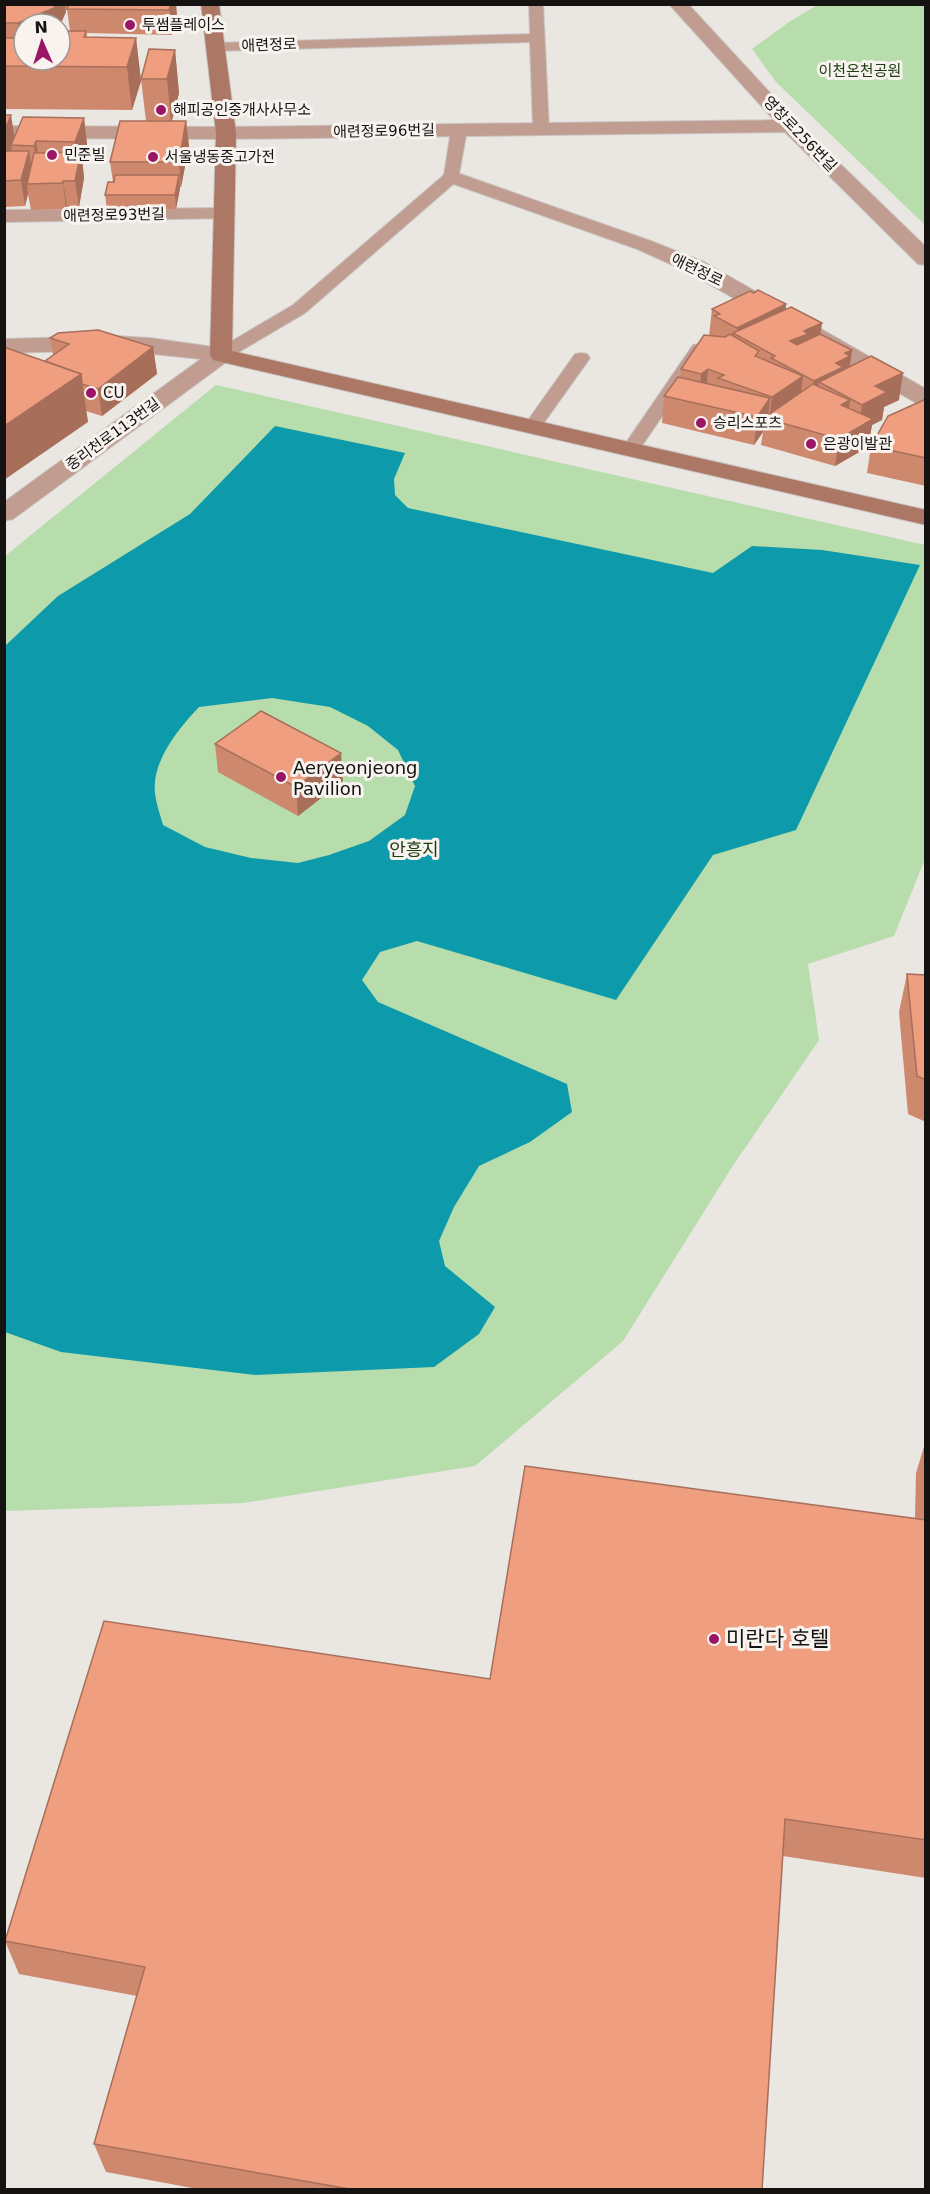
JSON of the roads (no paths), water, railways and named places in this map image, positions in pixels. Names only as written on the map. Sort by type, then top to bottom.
[{"type":"street","name":"애련정로","points":[[210,4],[226,133],[221,355]]},
{"type":"street","name":"영창로256번길","points":[[678,4],[790,126],[926,259]]},
{"type":"street","name":"애련정로96번길","points":[[4,132],[226,133],[790,126]]},
{"type":"street","name":"애련정로","points":[[452,177],[644,245],[696,267],[926,399]]},
{"type":"street","name":"애련정로93번길","points":[[4,216],[224,214]]},
{"type":"street","points":[[4,346],[138,344],[221,355],[926,518]]},
{"type":"street","name":"중리천로113번길","points":[[4,514],[221,355]]},
{"type":"lane","points":[[536,4],[541,129]]},
{"type":"lane","name":"애련정로","points":[[216,47],[538,38]]},
{"type":"lane","points":[[221,355],[299,309],[452,177],[459,130]]},
{"type":"lane","points":[[630,450],[699,349]]},
{"type":"lane","points":[[532,427],[581,358]]},
{"type":"water","name":"안흥지","points":[[275,426],[405,453],[394,479],[395,495],[408,508],[713,573],[752,546],[822,550],[920,565],[796,830],[713,855],[616,1000],[417,941],[380,952],[362,980],[378,1002],[567,1084],[572,1112],[530,1142],[479,1166],[454,1207],[439,1241],[445,1266],[495,1307],[479,1334],[434,1367],[255,1375],[61,1352],[5,1332],[5,646],[58,596],[190,514]],"holes":[[[272,698],[330,707],[368,726],[398,750],[415,786],[405,815],[369,841],[298,863],[251,858],[205,847],[163,825],[155,793],[157,769],[175,735],[199,707]]]},
{"type":"place","name":"투썸플레이스","points":[[130,25]]},
{"type":"place","name":"해피공인중개사사무소","points":[[161,110]]},
{"type":"place","name":"민준빌","points":[[52,155]]},
{"type":"place","name":"서울냉동중고가전","points":[[153,157]]},
{"type":"place","name":"CU","points":[[91,393]]},
{"type":"place","name":"승리스포츠","points":[[701,423]]},
{"type":"place","name":"은광이발관","points":[[811,444]]},
{"type":"place","name":"Aeryeonjeong Pavilion","points":[[281,777]]},
{"type":"place","name":"미란다 호텔","points":[[714,1639]]},
{"type":"park label","name":"이천온천공원","points":[[860,71]]}]
